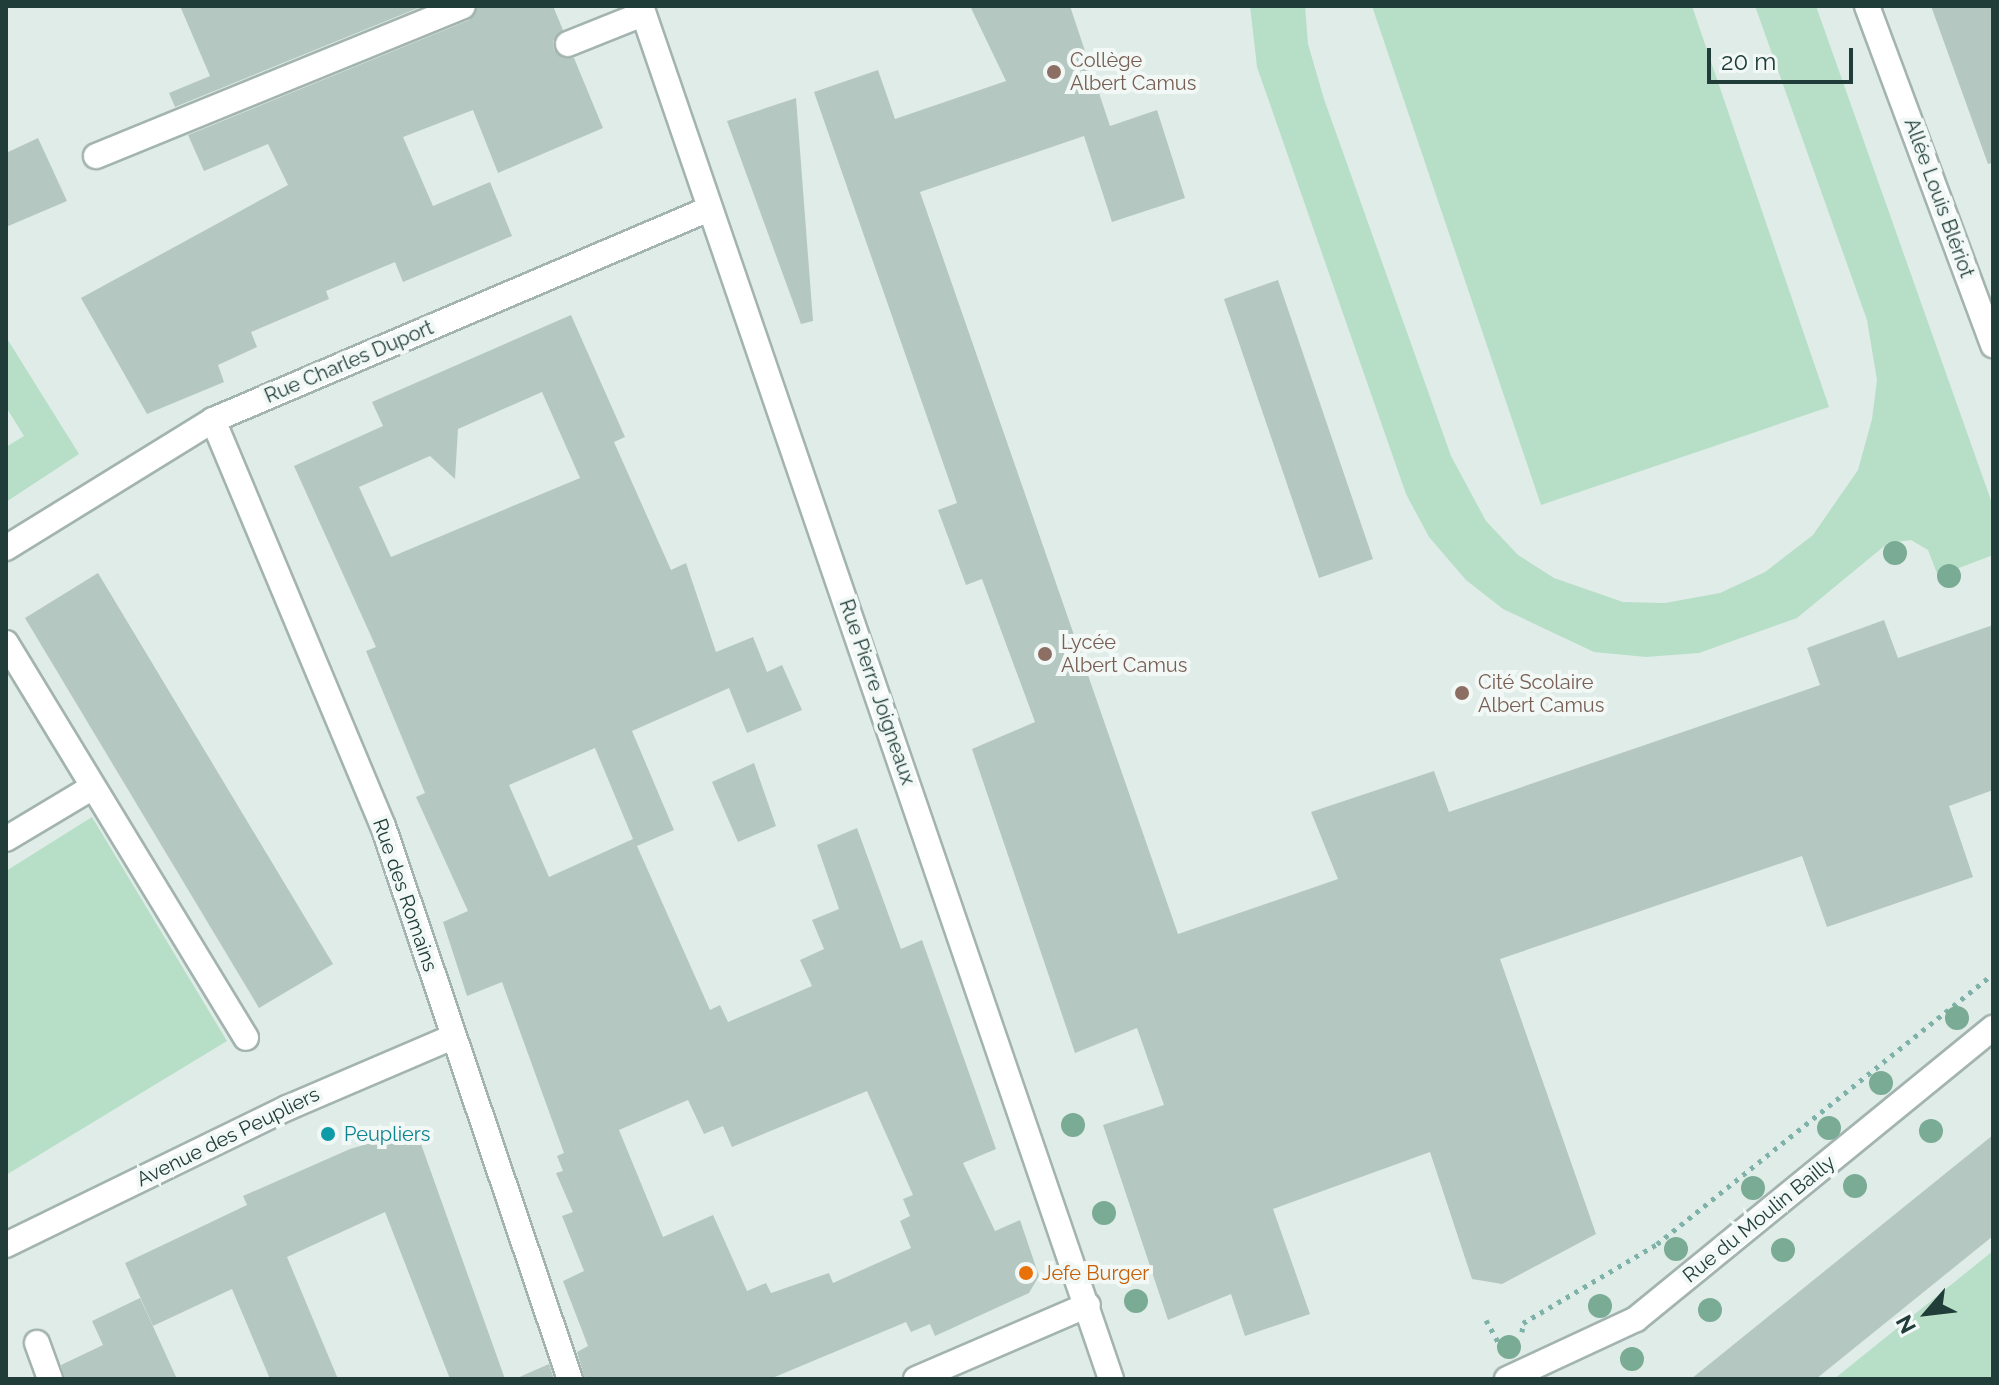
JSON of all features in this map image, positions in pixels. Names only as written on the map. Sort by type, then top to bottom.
[{"type":"street","points":[[96,156],[463,6]]},
{"type":"street","name":"Allée Louis Blériot","points":[[1867,6],[1993,345]]},
{"type":"street","points":[[568,44],[642,10]]},
{"type":"street","name":"Rue Pierre Joigneaux","points":[[642,10],[1111,1379]]},
{"type":"street","name":"Rue Charles Duport","points":[[6,548],[213,420],[709,209]]},
{"type":"street","name":"Rue des Romains","points":[[213,420],[383,826],[570,1379]]},
{"type":"street","points":[[6,643],[246,1038]]},
{"type":"street","points":[[6,839],[93,787]]},
{"type":"street","name":"Rue du Moulin Bailly","points":[[1514,1377],[1636,1319],[1993,1028]]},
{"type":"street","name":"Avenue des Peupliers","points":[[6,1245],[287,1108],[453,1037]]},
{"type":"street","points":[[916,1379],[1088,1305]]},
{"type":"street","points":[[37,1343],[50,1379]]},
{"type":"path","points":[[1514,1377],[1523,1323],[1657,1244],[1993,974]]},
{"type":"green space","points":[[1250,6],[1305,6],[1308,44],[1324,99],[1451,456],[1486,521],[1518,555],[1554,578],[1623,602],[1665,603],[1720,593],[1765,572],[1813,535],[1858,470],[1872,419],[1877,380],[1867,320],[1755,6],[1816,6],[1993,506],[1993,555],[1938,576],[1928,550],[1911,540],[1888,543],[1797,618],[1699,653],[1646,657],[1594,652],[1503,609],[1466,580],[1429,537],[1406,494],[1257,67]]},
{"type":"green space","points":[[1372,6],[1692,6],[1829,407],[1541,505]]},
{"type":"green space","points":[[6,337],[79,454],[6,502],[6,447],[24,436],[6,407]]},
{"type":"green space","points":[[92,817],[227,1041],[6,1175],[6,871]]},
{"type":"green space","points":[[1993,1251],[1993,1379],[1834,1379]]},
{"type":"building","points":[[180,6],[423,6],[175,107],[169,93],[210,76]]},
{"type":"building","points":[[478,6],[553,6],[563,30],[553,41],[554,50],[574,58],[603,128],[498,173],[473,110],[403,137],[433,206],[490,182],[512,236],[403,282],[395,262],[326,291],[329,299],[251,332],[257,347],[218,365],[224,382],[147,414],[81,298],[288,185],[268,144],[204,171],[188,135],[469,20]]},
{"type":"building","points":[[970,6],[1070,6],[1110,126],[1157,110],[1185,198],[1112,222],[1084,136],[920,192],[1178,934],[1338,879],[1311,812],[1434,771],[1449,812],[1820,685],[1807,648],[1884,620],[1898,658],[1993,625],[1993,790],[1949,806],[1973,877],[1827,927],[1802,856],[1500,959],[1596,1234],[1502,1284],[1472,1279],[1430,1152],[1273,1209],[1310,1314],[1245,1336],[1231,1294],[1168,1320],[1103,1125],[1164,1105],[1137,1028],[1075,1053],[972,749],[1035,722],[982,579],[966,585],[938,510],[957,503],[814,92],[878,70],[895,119],[1006,81]]},
{"type":"building","points":[[1931,6],[1993,6],[1993,163],[1988,164]]},
{"type":"building","points":[[796,98],[813,321],[801,324],[727,121]]},
{"type":"building","points":[[38,138],[67,201],[6,227],[6,153]]},
{"type":"building","points":[[1278,280],[1373,559],[1319,578],[1224,299]]},
{"type":"building","points":[[571,315],[625,437],[614,442],[671,570],[686,563],[716,652],[753,637],[767,672],[782,665],[802,710],[747,733],[729,688],[632,731],[674,830],[637,846],[710,1010],[720,1005],[728,1022],[812,986],[800,960],[824,949],[812,920],[839,909],[817,845],[857,828],[901,949],[922,940],[996,1149],[963,1163],[995,1231],[1020,1220],[1039,1276],[1029,1293],[935,1336],[930,1324],[911,1332],[906,1322],[770,1379],[585,1379],[577,1352],[588,1346],[563,1281],[584,1271],[562,1216],[573,1212],[556,1173],[563,1171],[557,1156],[564,1153],[502,982],[467,996],[443,922],[468,911],[416,797],[425,793],[366,651],[376,647],[294,466],[383,426],[372,402]],"holes":[[[542,392],[580,478],[391,557],[359,487],[430,456],[455,479],[458,429]],[[595,748],[633,839],[549,877],[509,785]],[[867,1091],[913,1195],[903,1199],[910,1216],[900,1221],[911,1248],[833,1283],[829,1273],[771,1293],[766,1283],[747,1291],[713,1215],[663,1237],[619,1130],[688,1100],[704,1134],[723,1126],[732,1147]]]},
{"type":"building","points":[[98,573],[333,964],[259,1008],[25,618]]},
{"type":"building","points":[[754,763],[776,826],[738,842],[712,782]]},
{"type":"building","points":[[416,1130],[505,1379],[450,1379],[385,1212],[287,1257],[338,1379],[270,1379],[232,1289],[153,1326],[125,1263],[247,1205],[243,1196],[350,1149]]},
{"type":"building","points":[[1993,1135],[1993,1236],[1816,1379],[1691,1379]]},
{"type":"building","points":[[140,1298],[177,1379],[65,1379],[61,1365],[103,1345],[92,1321]]},
{"type":"building","points":[[549,1364],[554,1379],[515,1379]]},
{"type":"place","name":"Collège Albert Camus","points":[[1054,72]]},
{"type":"place","name":"Lycée Albert Camus","points":[[1045,654]]},
{"type":"place","name":"Cité Scolaire Albert Camus","points":[[1462,693]]},
{"type":"place","name":"Peupliers","points":[[328,1134]]},
{"type":"place","name":"Jefe Burger","points":[[1026,1273]]}]
